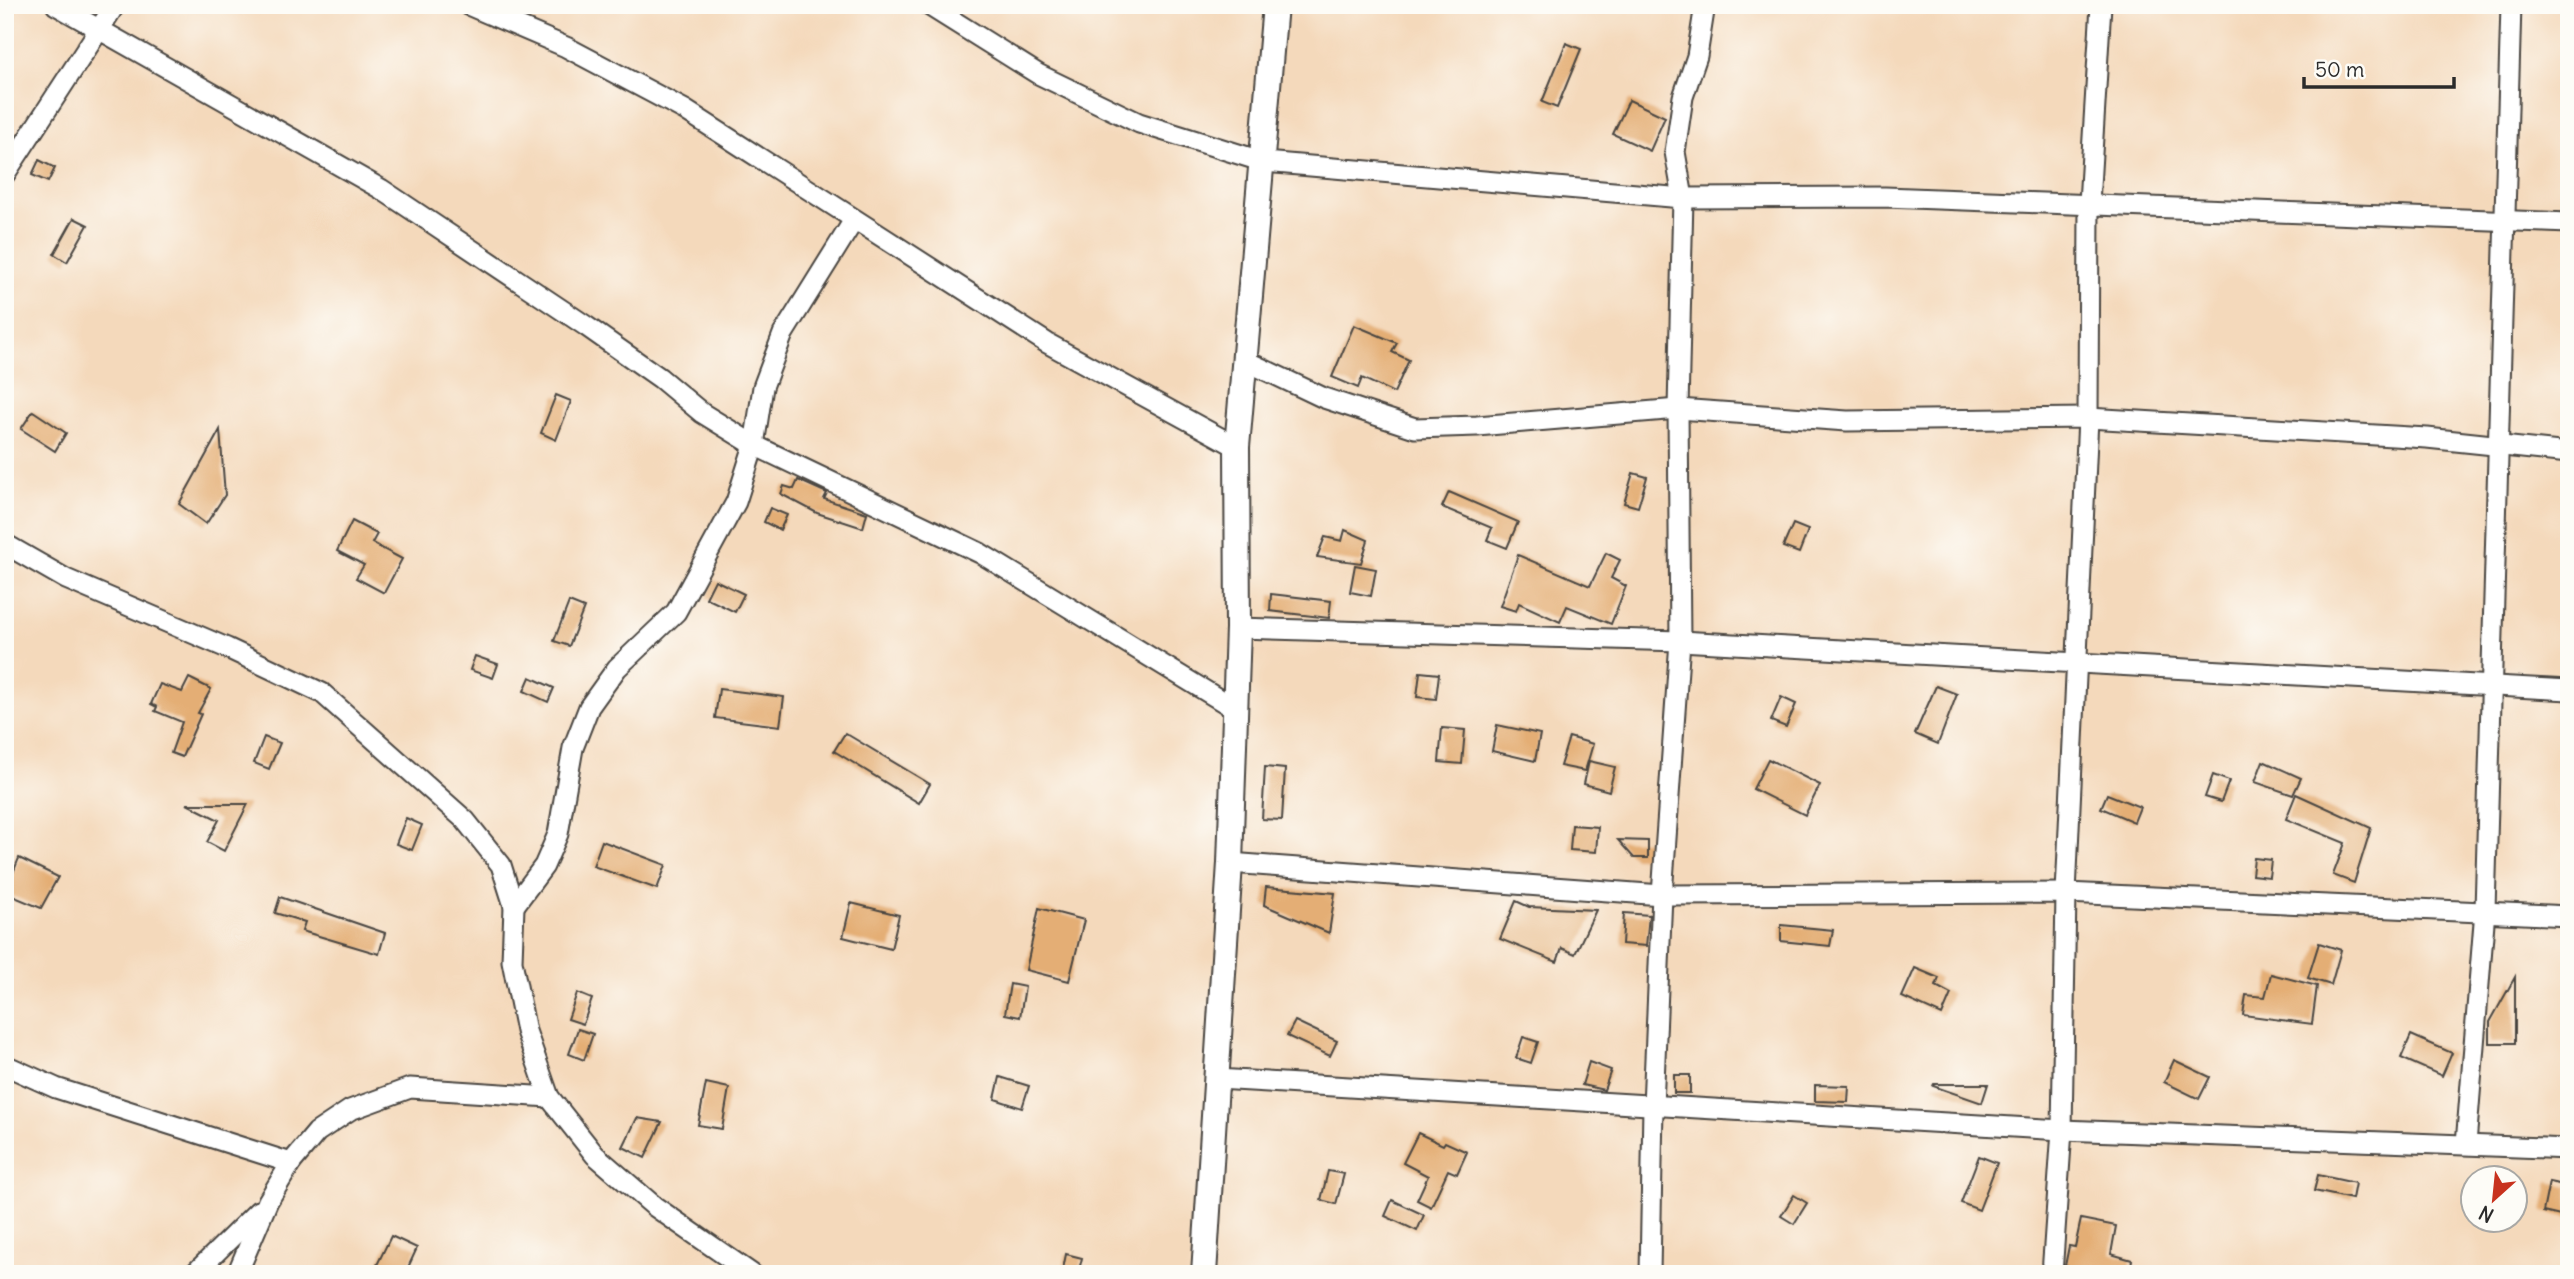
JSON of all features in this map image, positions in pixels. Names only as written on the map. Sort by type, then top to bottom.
[{"type":"street","points":[[56,5],[381,189],[586,326],[660,378],[702,413],[754,445],[980,553],[1235,709]]},
{"type":"street","points":[[5,174],[115,5]]},
{"type":"street","points":[[468,5],[566,47],[685,110],[1048,343],[1237,447]]},
{"type":"street","points":[[928,5],[1038,74],[1139,123],[1264,162],[1683,198],[1885,197],[2569,223]]},
{"type":"street","points":[[1204,1274],[1230,863],[1238,628],[1237,447],[1264,162],[1275,5]]},
{"type":"street","points":[[1650,1274],[1653,1106],[1662,895],[1680,641],[1678,409],[1683,198],[1675,152],[1683,97],[1697,56],[1705,5]]},
{"type":"street","points":[[2053,1274],[2062,1130],[2066,894],[2088,418],[2089,203],[2101,5]]},
{"type":"street","points":[[2466,1144],[2485,910],[2497,445],[2507,221],[2511,5]]},
{"type":"street","points":[[514,906],[544,866],[558,834],[573,748],[589,707],[617,668],[676,612],[737,502],[754,445],[763,387],[783,334],[854,220]]},
{"type":"street","points":[[1246,361],[1324,398],[1415,428],[1477,426],[1678,409],[1847,421],[2088,418],[2497,445],[2569,453]]},
{"type":"street","points":[[5,544],[66,579],[227,648],[322,693],[465,820],[501,865],[514,906],[512,961],[526,1031],[549,1097],[596,1155],[654,1206],[752,1274]]},
{"type":"street","points":[[1238,628],[1680,641],[2569,690]]},
{"type":"street","points":[[1230,863],[1662,895],[2066,894],[2485,910],[2569,916]]},
{"type":"street","points":[[5,1065],[57,1088],[291,1163]]},
{"type":"street","points":[[1217,1079],[2062,1130],[2569,1149]]},
{"type":"street","points":[[244,1272],[268,1201],[291,1163],[317,1132],[350,1110],[410,1087],[549,1097]]},
{"type":"street","points":[[194,1274],[268,1201]]},
{"type":"building","points":[[1566,43],[1581,49],[1557,108],[1542,102]]},
{"type":"building","points":[[1629,100],[1665,117],[1650,151],[1613,134]]},
{"type":"building","points":[[39,160],[55,168],[48,182],[32,175]]},
{"type":"building","points":[[74,218],[88,225],[67,262],[54,254]]},
{"type":"building","points":[[1354,325],[1397,343],[1392,352],[1409,360],[1394,393],[1362,378],[1358,388],[1332,377]]},
{"type":"building","points":[[556,395],[571,401],[556,440],[541,433]]},
{"type":"building","points":[[33,411],[66,433],[55,451],[21,429]]},
{"type":"building","points":[[220,430],[225,495],[206,524],[179,504]]},
{"type":"building","points":[[1633,473],[1647,477],[1638,507],[1624,503]]},
{"type":"building","points":[[798,480],[827,493],[824,499],[867,513],[863,528],[817,513],[781,494],[784,486],[794,489]]},
{"type":"building","points":[[1449,492],[1518,522],[1507,548],[1487,540],[1492,528],[1442,507]]},
{"type":"building","points":[[770,508],[787,515],[780,530],[764,522]]},
{"type":"building","points":[[352,521],[377,534],[372,543],[402,559],[384,593],[356,578],[364,565],[337,551]]},
{"type":"building","points":[[1793,524],[1808,530],[1799,553],[1783,547]]},
{"type":"building","points":[[1345,530],[1368,540],[1361,563],[1317,557],[1325,537],[1342,541]]},
{"type":"building","points":[[1606,553],[1620,560],[1611,578],[1626,586],[1611,624],[1567,606],[1560,622],[1519,603],[1516,611],[1500,606],[1518,555],[1590,586]]},
{"type":"building","points":[[1355,565],[1376,569],[1371,596],[1350,592]]},
{"type":"building","points":[[715,580],[744,594],[735,612],[706,598]]},
{"type":"building","points":[[1271,594],[1331,601],[1329,618],[1270,611]]},
{"type":"building","points":[[569,602],[584,608],[569,646],[554,641]]},
{"type":"building","points":[[475,656],[498,664],[493,678],[470,670]]},
{"type":"building","points":[[1420,672],[1439,674],[1436,699],[1417,697]]},
{"type":"building","points":[[530,677],[554,688],[548,702],[524,691]]},
{"type":"building","points":[[189,678],[211,689],[198,713],[201,714],[182,757],[171,753],[182,722],[155,711],[157,707],[151,704],[160,684],[182,692]]},
{"type":"building","points":[[1936,686],[1957,694],[1938,744],[1915,734]]},
{"type":"building","points":[[719,689],[784,697],[780,726],[715,718]]},
{"type":"building","points":[[1781,697],[1796,704],[1786,727],[1771,721]]},
{"type":"building","points":[[1497,725],[1540,734],[1535,761],[1492,751]]},
{"type":"building","points":[[1442,728],[1465,730],[1462,764],[1439,762]]},
{"type":"building","points":[[845,733],[930,784],[919,803],[834,751]]},
{"type":"building","points":[[264,737],[280,743],[269,769],[254,763]]},
{"type":"building","points":[[1569,737],[1593,744],[1585,771],[1560,766]]},
{"type":"building","points":[[1768,759],[1820,785],[1805,815],[1753,789]]},
{"type":"building","points":[[1589,761],[1615,767],[1609,791],[1584,784]]},
{"type":"building","points":[[2263,761],[2301,778],[2293,795],[2255,782]]},
{"type":"building","points":[[1265,767],[1285,769],[1282,820],[1262,819]]},
{"type":"building","points":[[2213,775],[2229,781],[2221,802],[2205,797]]},
{"type":"building","points":[[2107,794],[2140,807],[2134,822],[2101,808]]},
{"type":"building","points":[[2296,794],[2371,828],[2354,883],[2333,875],[2345,843],[2286,819]]},
{"type":"building","points":[[187,804],[248,804],[224,851],[207,842],[219,820]]},
{"type":"building","points":[[406,818],[422,825],[412,850],[396,844]]},
{"type":"building","points":[[1572,825],[1598,827],[1596,852],[1570,850]]},
{"type":"building","points":[[1618,840],[1648,841],[1648,858],[1634,858]]},
{"type":"building","points":[[602,841],[666,865],[657,889],[593,866]]},
{"type":"building","points":[[19,858],[58,877],[41,908],[5,893]]},
{"type":"building","points":[[2254,858],[2271,860],[2269,877],[2252,875]]},
{"type":"building","points":[[1266,887],[1335,893],[1329,933],[1264,905]]},
{"type":"building","points":[[280,897],[385,933],[379,954],[302,931],[305,922],[275,913]]},
{"type":"building","points":[[1516,901],[1529,907],[1596,910],[1575,954],[1562,948],[1557,962],[1500,939]]},
{"type":"building","points":[[851,903],[899,915],[891,949],[843,937]]},
{"type":"building","points":[[1039,908],[1084,920],[1069,981],[1026,970]]},
{"type":"building","points":[[1624,913],[1649,915],[1646,946],[1622,944]]},
{"type":"building","points":[[1781,925],[1833,930],[1830,946],[1781,941]]},
{"type":"building","points":[[2319,943],[2341,950],[2331,985],[2308,978]]},
{"type":"building","points":[[1915,968],[1939,978],[1936,986],[1951,994],[1942,1015],[1902,997]]},
{"type":"building","points":[[2271,974],[2317,986],[2312,1024],[2243,1015],[2246,995],[2265,997]]},
{"type":"building","points":[[2515,977],[2515,1043],[2490,1043],[2490,1022]]},
{"type":"building","points":[[1010,984],[1025,987],[1020,1017],[1005,1014]]},
{"type":"building","points":[[577,993],[592,999],[583,1024],[568,1019]]},
{"type":"building","points":[[1295,1021],[1337,1041],[1330,1056],[1287,1036]]},
{"type":"building","points":[[578,1029],[593,1034],[584,1060],[569,1054]]},
{"type":"building","points":[[2411,1035],[2452,1053],[2442,1076],[2401,1058]]},
{"type":"building","points":[[1523,1037],[1538,1042],[1531,1063],[1516,1058]]},
{"type":"building","points":[[2174,1060],[2210,1077],[2199,1099],[2164,1082]]},
{"type":"building","points":[[1589,1062],[1611,1070],[1604,1090],[1582,1085]]},
{"type":"building","points":[[1674,1075],[1690,1075],[1690,1093],[1674,1093]]},
{"type":"building","points":[[1000,1077],[1029,1086],[1022,1108],[995,1099]]},
{"type":"building","points":[[706,1083],[729,1088],[722,1129],[698,1125]]},
{"type":"building","points":[[1988,1084],[1982,1103],[1933,1086]]},
{"type":"building","points":[[1815,1085],[1849,1086],[1848,1102],[1815,1101]]},
{"type":"building","points":[[637,1118],[662,1122],[645,1158],[623,1147]]},
{"type":"building","points":[[1418,1133],[1443,1145],[1445,1142],[1467,1152],[1457,1174],[1448,1170],[1431,1207],[1417,1200],[1428,1176],[1403,1163]]},
{"type":"building","points":[[1979,1156],[1997,1163],[1979,1210],[1961,1203]]},
{"type":"building","points":[[1328,1171],[1344,1174],[1336,1204],[1321,1200]]},
{"type":"building","points":[[2318,1175],[2355,1183],[2352,1199],[2314,1191]]},
{"type":"building","points":[[2549,1182],[2569,1186],[2569,1218],[2543,1212]]},
{"type":"building","points":[[1794,1195],[1807,1203],[1794,1224],[1781,1216]]},
{"type":"building","points":[[1392,1200],[1424,1215],[1417,1231],[1385,1216]]},
{"type":"building","points":[[2081,1219],[2116,1226],[2111,1254],[2132,1260],[2129,1274],[2096,1274],[2065,1266],[2069,1246],[2075,1247]]},
{"type":"building","points":[[391,1236],[417,1248],[405,1274],[390,1274],[376,1267]]},
{"type":"building","points":[[1066,1254],[1082,1258],[1078,1274],[1062,1274]]}]
